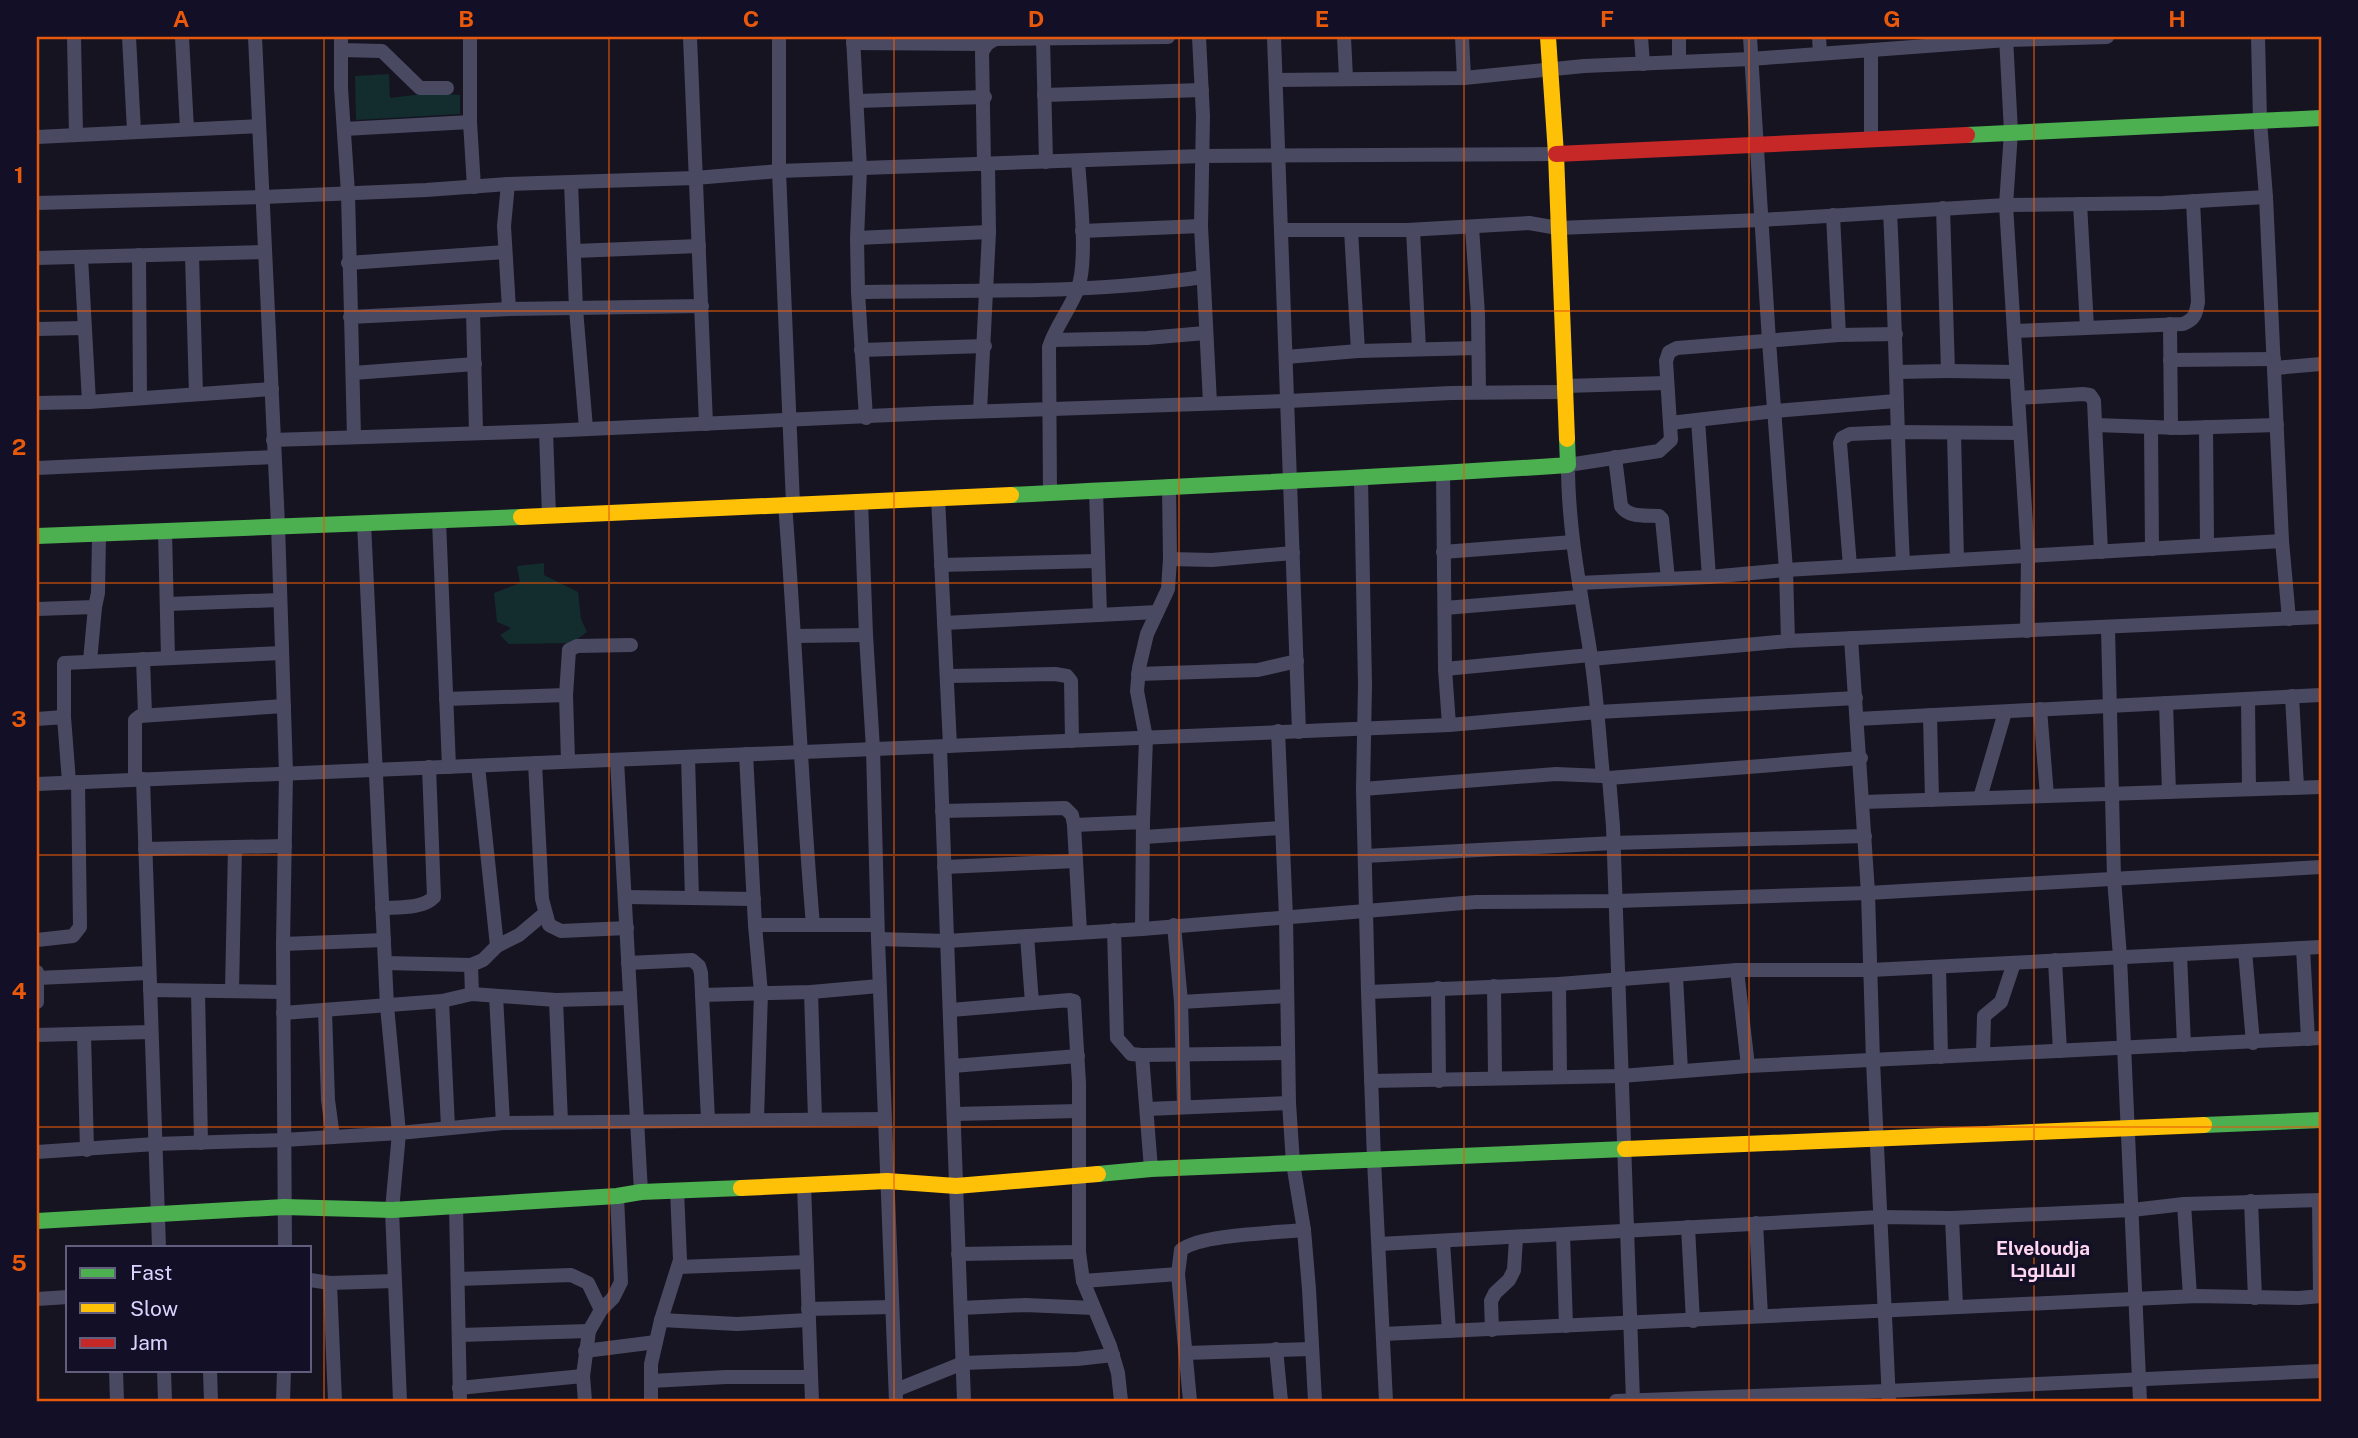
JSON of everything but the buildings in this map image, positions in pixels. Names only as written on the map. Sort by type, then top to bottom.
[{"type":"main road","points":[[37,536],[1361,479],[1568,464],[1556,154],[1548,37]]},
{"type":"main road","points":[[1556,154],[2321,118]]},
{"type":"main road","points":[[37,1221],[284,1207],[392,1210],[617,1196],[641,1192],[887,1181],[956,1186],[1151,1169],[2321,1120]]},
{"type":"street","points":[[74,37],[76,135]]},
{"type":"street","points":[[129,37],[134,131]]},
{"type":"street","points":[[182,37],[187,129]]},
{"type":"street","points":[[255,37],[278,525],[286,773],[283,944],[285,1246]]},
{"type":"street","points":[[471,37],[470,122],[474,187]]},
{"type":"street","points":[[690,37],[706,424]]},
{"type":"street","points":[[779,37],[779,171],[789,504],[801,752],[813,925]]},
{"type":"street","points":[[980,411],[989,232],[982,52],[987,44],[995,39],[1168,37]]},
{"type":"street","points":[[1199,37],[1202,90],[1201,226],[1210,403]]},
{"type":"street","points":[[1274,37],[1299,732]]},
{"type":"street","points":[[1344,37],[1346,78]]},
{"type":"street","points":[[1462,37],[1464,78]]},
{"type":"street","points":[[1641,37],[1643,64]]},
{"type":"street","points":[[1679,37],[1679,62]]},
{"type":"street","points":[[1750,37],[1755,145],[1786,570],[1788,641]]},
{"type":"street","points":[[1819,37],[1820,53]]},
{"type":"street","points":[[1276,80],[1464,78],[1584,66],[1751,59],[1871,50],[1898,43],[2107,37]]},
{"type":"street","points":[[2258,37],[2282,541],[2289,619]]},
{"type":"street","points":[[1043,38],[1046,162]]},
{"type":"street","points":[[2007,38],[2011,132],[2006,205],[2028,556],[2027,631]]},
{"type":"street","points":[[866,418],[858,292],[860,169],[853,40],[987,44]]},
{"type":"street","points":[[354,436],[341,43],[382,51],[420,88],[447,88]]},
{"type":"street","points":[[1871,50],[1871,139]]},
{"type":"street","points":[[1044,95],[1202,90]]},
{"type":"street","points":[[857,101],[985,97]]},
{"type":"street","points":[[344,129],[470,122]]},
{"type":"street","points":[[37,137],[259,126]]},
{"type":"street","points":[[37,203],[262,197],[508,184],[695,178],[779,171],[1202,156],[1556,154]]},
{"type":"street","points":[[1050,493],[1049,347],[1079,287],[1082,231],[1078,161]]},
{"type":"street","points":[[571,182],[576,309],[586,428]]},
{"type":"street","points":[[508,184],[504,209],[509,309]]},
{"type":"street","points":[[1281,230],[1413,230],[1529,223],[1558,228],[2006,205],[2266,197]]},
{"type":"street","points":[[2014,331],[2183,324],[2196,316],[2198,279],[2193,201]]},
{"type":"street","points":[[2080,204],[2087,327]]},
{"type":"street","points":[[1943,208],[1948,371]]},
{"type":"street","points":[[1891,212],[1896,334],[1896,432],[1903,563]]},
{"type":"street","points":[[1833,215],[1839,335]]},
{"type":"street","points":[[1082,231],[1201,226]]},
{"type":"street","points":[[1472,227],[1479,392]]},
{"type":"street","points":[[1351,230],[1358,351]]},
{"type":"street","points":[[1413,230],[1419,349]]},
{"type":"street","points":[[857,237],[989,232]]},
{"type":"street","points":[[575,251],[699,246]]},
{"type":"street","points":[[37,258],[264,252]]},
{"type":"street","points":[[348,262],[505,252]]},
{"type":"street","points":[[139,255],[140,398]]},
{"type":"street","points":[[192,255],[196,394]]},
{"type":"street","points":[[81,257],[89,402]]},
{"type":"street","points":[[858,292],[1079,287],[1162,283],[1203,277]]},
{"type":"street","points":[[350,317],[509,309],[702,306]]},
{"type":"street","points":[[473,312],[476,432]]},
{"type":"street","points":[[2170,324],[2171,428]]},
{"type":"street","points":[[37,329],[83,328]]},
{"type":"street","points":[[1052,340],[1147,338],[1205,333]]},
{"type":"street","points":[[1633,1401],[1614,843],[1591,657],[1573,542],[1568,464],[1659,451],[1671,440],[1665,361],[1669,352],[1677,348],[1839,335],[1896,334]]},
{"type":"street","points":[[861,350],[985,346]]},
{"type":"street","points":[[1286,357],[1358,351],[1478,348]]},
{"type":"street","points":[[2170,360],[2321,365]]},
{"type":"street","points":[[353,373],[475,365]]},
{"type":"street","points":[[1896,372],[2016,372]]},
{"type":"street","points":[[273,440],[1288,401],[1666,383]]},
{"type":"street","points":[[37,403],[272,389]]},
{"type":"street","points":[[2018,398],[2090,395],[2094,401],[2101,552]]},
{"type":"street","points":[[1670,423],[1896,401]]},
{"type":"street","points":[[1698,420],[1709,577]]},
{"type":"street","points":[[2095,425],[2171,428],[2277,425]]},
{"type":"street","points":[[2151,427],[2152,549]]},
{"type":"street","points":[[2206,427],[2207,545]]},
{"type":"street","points":[[547,431],[549,516]]},
{"type":"street","points":[[1850,566],[1840,443],[1842,438],[1850,434],[1896,432],[2020,433]]},
{"type":"street","points":[[1954,433],[1957,560]]},
{"type":"street","points":[[37,468],[274,457]]},
{"type":"street","points":[[1615,457],[1621,506],[1624,510],[1629,514],[1662,519],[1668,579]]},
{"type":"street","points":[[1443,473],[1445,669],[1449,725]]},
{"type":"street","points":[[1361,479],[1365,685],[1363,789],[1368,992],[1386,1401]]},
{"type":"street","points":[[1142,929],[1146,738],[1138,691],[1139,674],[1147,634],[1168,589],[1169,486]]},
{"type":"street","points":[[1096,490],[1100,615]]},
{"type":"street","points":[[937,497],[948,676],[942,811],[964,1401]]},
{"type":"street","points":[[861,500],[873,749],[877,932],[896,1396],[963,1363],[1113,1355]]},
{"type":"street","points":[[439,520],[449,767]]},
{"type":"street","points":[[364,523],[387,1006],[399,1133],[392,1210],[400,1401]]},
{"type":"street","points":[[165,531],[168,658]]},
{"type":"street","points":[[90,661],[98,593],[99,535]]},
{"type":"street","points":[[1445,608],[1668,579],[2282,541]]},
{"type":"street","points":[[1443,552],[1573,542]]},
{"type":"street","points":[[1170,559],[1212,560],[1293,553]]},
{"type":"street","points":[[941,565],[1097,561]]},
{"type":"street","points":[[167,604],[280,600]]},
{"type":"street","points":[[37,609],[95,607]]},
{"type":"street","points":[[944,623],[1157,612]]},
{"type":"street","points":[[1445,669],[1788,641],[2321,617]]},
{"type":"street","points":[[2108,628],[2114,878],[2140,1401]]},
{"type":"street","points":[[795,636],[866,635]]},
{"type":"street","points":[[1851,638],[1868,893],[1872,1060],[1888,1396]]},
{"type":"street","points":[[568,761],[566,695],[569,650],[577,646],[631,645]]},
{"type":"street","points":[[37,940],[73,936],[80,927],[73,782],[64,717],[64,663],[282,653]]},
{"type":"street","points":[[143,659],[145,714]]},
{"type":"street","points":[[1139,674],[1258,670],[1297,661]]},
{"type":"street","points":[[948,676],[1067,676],[1071,681],[1072,741]]},
{"type":"street","points":[[446,699],[566,695]]},
{"type":"street","points":[[1857,719],[2321,695]]},
{"type":"street","points":[[2292,696],[2297,787]]},
{"type":"street","points":[[37,784],[1449,725],[1598,712],[1856,698]]},
{"type":"street","points":[[2248,699],[2249,789]]},
{"type":"street","points":[[2166,703],[2169,792]]},
{"type":"street","points":[[159,1246],[145,849],[135,720],[145,714],[284,706]]},
{"type":"street","points":[[2040,709],[2047,796]]},
{"type":"street","points":[[1980,798],[2005,712]]},
{"type":"street","points":[[1930,715],[1932,800]]},
{"type":"street","points":[[37,719],[64,717]]},
{"type":"street","points":[[1278,731],[1280,828],[1286,917],[1289,1104],[1293,1163],[1304,1230],[1315,1401]]},
{"type":"street","points":[[746,754],[761,993],[757,1119]]},
{"type":"street","points":[[688,757],[692,898]]},
{"type":"street","points":[[1363,789],[1556,774],[1606,777],[1861,758]]},
{"type":"street","points":[[617,760],[641,1192]]},
{"type":"street","points":[[535,763],[544,914],[549,925],[561,931],[626,928]]},
{"type":"street","points":[[478,765],[497,946]]},
{"type":"street","points":[[382,908],[420,905],[434,897],[429,767]]},
{"type":"street","points":[[1863,802],[2321,786]]},
{"type":"street","points":[[942,811],[1065,808],[1072,815],[1074,825],[1080,932]]},
{"type":"street","points":[[1074,825],[1143,830],[1280,828]]},
{"type":"street","points":[[1365,856],[1614,843],[1865,836]]},
{"type":"street","points":[[145,849],[285,846]]},
{"type":"street","points":[[232,991],[235,847]]},
{"type":"street","points":[[944,867],[1076,860]]},
{"type":"street","points":[[755,925],[813,925],[947,941],[1142,929],[1476,902],[1617,901],[1868,893],[2321,867]]},
{"type":"street","points":[[625,897],[754,899]]},
{"type":"street","points":[[385,963],[471,965],[483,960],[497,946],[519,935],[544,914]]},
{"type":"street","points":[[1174,925],[1181,1002],[1184,1107]]},
{"type":"street","points":[[1114,930],[1117,1038],[1130,1054],[1287,1053]]},
{"type":"street","points":[[1027,936],[1032,1003]]},
{"type":"street","points":[[283,944],[384,940]]},
{"type":"street","points":[[1368,992],[1618,981],[1737,970],[1871,970],[2321,947]]},
{"type":"street","points":[[1371,1082],[1621,1076],[1748,1066],[2314,1038],[2303,948]]},
{"type":"street","points":[[2245,951],[2253,1043]]},
{"type":"street","points":[[2180,955],[2184,1045]]},
{"type":"street","points":[[628,963],[692,960],[696,963],[701,973],[708,1120]]},
{"type":"street","points":[[2055,960],[2060,1051]]},
{"type":"street","points":[[1983,1054],[1984,1016],[2001,1002],[2014,963]]},
{"type":"street","points":[[471,965],[472,994]]},
{"type":"street","points":[[1939,967],[1941,1056]]},
{"type":"street","points":[[1737,970],[1748,1066]]},
{"type":"street","points":[[37,972],[37,1002]]},
{"type":"street","points":[[37,978],[149,973]]},
{"type":"street","points":[[1676,976],[1681,1071]]},
{"type":"street","points":[[1559,984],[1560,1076]]},
{"type":"street","points":[[702,995],[811,992],[880,986]]},
{"type":"street","points":[[1494,986],[1495,1077]]},
{"type":"street","points":[[1438,988],[1439,1081]]},
{"type":"street","points":[[150,990],[283,992]]},
{"type":"street","points":[[198,991],[201,1143]]},
{"type":"street","points":[[811,992],[815,1119]]},
{"type":"street","points":[[283,1013],[325,1012],[442,1001],[472,994],[556,1000],[630,998]]},
{"type":"street","points":[[496,996],[503,1123]]},
{"type":"street","points":[[1181,1002],[1287,996]]},
{"type":"street","points":[[556,1000],[561,1122]]},
{"type":"street","points":[[442,1001],[448,1127]]},
{"type":"street","points":[[951,1010],[1074,1001],[1079,1111],[1079,1252],[1083,1281],[1113,1355],[1121,1401]]},
{"type":"street","points":[[325,1012],[328,1100],[333,1137]]},
{"type":"street","points":[[37,1035],[151,1032]]},
{"type":"street","points":[[83,1035],[87,1150]]},
{"type":"street","points":[[1142,1055],[1151,1169]]},
{"type":"street","points":[[953,1066],[1077,1056]]},
{"type":"street","points":[[1147,1108],[1289,1104]]},
{"type":"street","points":[[954,1114],[1079,1111]]},
{"type":"street","points":[[37,1152],[399,1133],[503,1123],[885,1119]]},
{"type":"street","points":[[804,1185],[812,1401]]},
{"type":"street","points":[[651,1401],[651,1364],[680,1260],[677,1190]]},
{"type":"street","points":[[585,1401],[583,1376],[589,1331],[621,1282],[617,1196]]},
{"type":"street","points":[[1379,1244],[1880,1217],[1952,1218],[2132,1210],[2184,1204],[2320,1200],[2321,1296],[2190,1296],[1383,1334]]},
{"type":"street","points":[[2251,1201],[2255,1298]]},
{"type":"street","points":[[2184,1204],[2190,1296]]},
{"type":"street","points":[[456,1206],[460,1394],[583,1376]]},
{"type":"street","points":[[1952,1218],[1956,1306]]},
{"type":"street","points":[[1756,1223],[1761,1316]]},
{"type":"street","points":[[1688,1227],[1693,1321]]},
{"type":"street","points":[[1191,1401],[1178,1274],[1181,1250],[1186,1246],[1212,1240],[1304,1230]]},
{"type":"street","points":[[1563,1235],[1566,1325]]},
{"type":"street","points":[[1492,1330],[1492,1301],[1495,1293],[1509,1280],[1514,1270],[1516,1238]]},
{"type":"street","points":[[1443,1242],[1449,1331]]},
{"type":"street","points":[[958,1254],[1079,1252]]},
{"type":"street","points":[[678,1268],[806,1262]]},
{"type":"street","points":[[1083,1281],[1178,1274]]},
{"type":"street","points":[[458,1279],[570,1275],[588,1283],[601,1310]]},
{"type":"street","points":[[312,1280],[330,1283],[395,1281]]},
{"type":"street","points":[[330,1283],[335,1401]]},
{"type":"street","points":[[37,1299],[66,1297]]},
{"type":"street","points":[[961,1308],[1025,1305],[1094,1308]]},
{"type":"street","points":[[661,1321],[737,1324],[808,1314],[892,1307]]},
{"type":"street","points":[[459,1335],[589,1331]]},
{"type":"street","points":[[585,1351],[656,1342]]},
{"type":"street","points":[[1276,1349],[1281,1401]]},
{"type":"street","points":[[1186,1353],[1312,1349]]},
{"type":"street","points":[[1616,1401],[1888,1396],[2139,1378],[2321,1371]]},
{"type":"street","points":[[116,1372],[117,1401]]},
{"type":"street","points":[[164,1372],[165,1401]]},
{"type":"street","points":[[210,1372],[211,1401]]},
{"type":"street","points":[[284,1372],[284,1401]]},
{"type":"street","points":[[651,1381],[726,1377],[811,1377]]},
{"type":"green space","points":[[389,74],[390,98],[430,93],[460,95],[460,114],[356,120],[355,76]]},
{"type":"green space","points":[[544,563],[544,575],[578,592],[581,619],[587,632],[572,643],[509,644],[500,635],[511,628],[497,622],[494,593],[520,583],[517,566]]},
{"type":"traffic: fast","points":[[1967,135],[2321,118]]},
{"type":"traffic: fast","points":[[1011,495],[1568,465],[1567,439]]},
{"type":"traffic: fast","points":[[37,536],[521,517]]},
{"type":"traffic: fast","points":[[2204,1125],[2321,1120]]},
{"type":"traffic: fast","points":[[1098,1174],[1151,1169],[1625,1149]]},
{"type":"traffic: fast","points":[[37,1221],[284,1207],[392,1210],[617,1196],[641,1192],[741,1188]]},
{"type":"traffic: slow","points":[[1548,37],[1556,154],[1567,439]]},
{"type":"traffic: slow","points":[[521,517],[1011,495]]},
{"type":"traffic: slow","points":[[1625,1149],[2204,1125]]},
{"type":"traffic: slow","points":[[741,1188],[887,1181],[956,1186],[1098,1174]]},
{"type":"traffic: jam","points":[[1556,154],[1967,135]]},
{"type":"district","name":"Elveloudja الفالوجا","points":[[2043,1259]]}]
